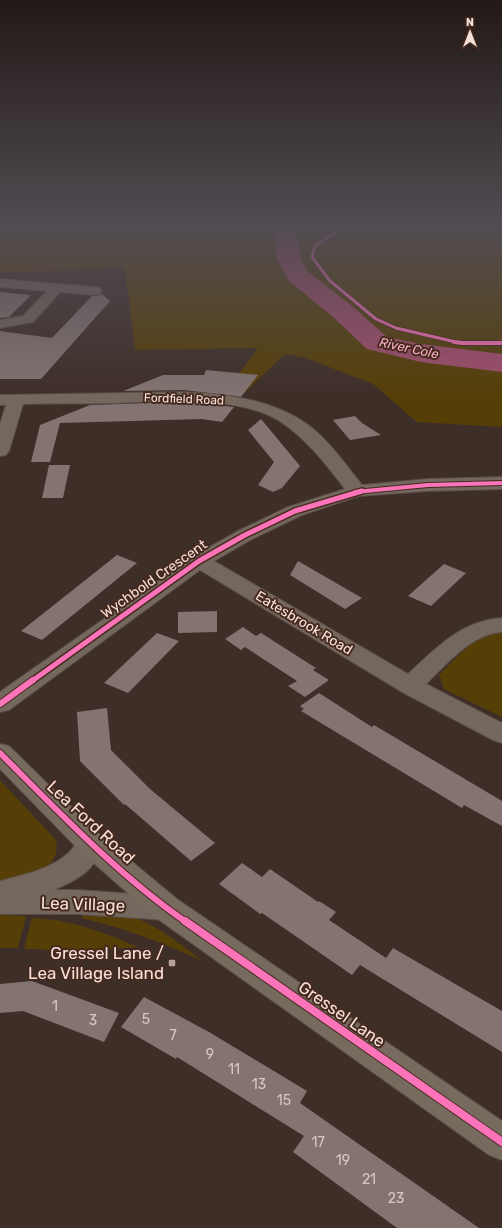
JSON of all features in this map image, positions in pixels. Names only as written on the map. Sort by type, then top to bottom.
[{"type":"street","points":[[0,283],[96,291]]},
{"type":"street","points":[[0,324],[28,319],[57,288]]},
{"type":"street","name":"Fordfield Road","points":[[8,399],[174,396],[213,398],[251,404],[280,415],[300,427],[324,450],[357,491]]},
{"type":"street","points":[[0,451],[8,399]]},
{"type":"street","name":"Wychbold Crescent","points":[[0,704],[199,561],[245,535],[295,511],[357,491],[428,485],[502,483]]},
{"type":"street","name":"Eatesbrook Road","points":[[199,561],[410,686],[502,734]]},
{"type":"street","points":[[410,686],[465,636],[493,624],[502,625]]},
{"type":"street","name":"Lea Ford Road","points":[[0,753],[91,844],[166,908]]},
{"type":"street","name":"Lea Village","points":[[0,893],[50,879],[76,863],[91,844]]},
{"type":"street","name":"Lea Village","points":[[0,902],[77,902],[166,908]]},
{"type":"street","name":"Gressel Lane","points":[[166,908],[502,1142]]},
{"type":"shaded area","points":[[126,282],[502,282],[502,427],[417,422],[373,384],[306,358],[285,354],[243,394],[225,392],[258,348],[135,350]]},
{"type":"shaded area","points":[[492,632],[502,632],[502,717],[444,689],[439,675],[478,636]]},
{"type":"shaded area","points":[[0,780],[56,840],[57,847],[50,866],[0,885]]},
{"type":"shaded area","points":[[83,910],[117,913],[141,920],[163,932],[203,961],[143,936],[82,918]]},
{"type":"shaded area","points":[[0,915],[26,916],[18,948],[0,948]]},
{"type":"shaded area","points":[[32,918],[59,921],[86,927],[138,947],[62,953],[41,949],[24,949]]},
{"type":"building","points":[[0,292],[31,295],[9,317],[0,318]]},
{"type":"building","points":[[102,294],[110,301],[41,379],[0,379],[0,331],[52,338],[92,296]]},
{"type":"building","points":[[206,370],[258,375],[241,397],[184,390],[123,391],[163,375],[204,375]]},
{"type":"building","points":[[176,402],[234,407],[222,422],[202,419],[60,423],[50,462],[31,462],[40,425],[90,405]]},
{"type":"building","points":[[355,416],[362,423],[381,435],[350,440],[333,420]]},
{"type":"building","points":[[261,419],[300,466],[282,488],[273,492],[258,485],[274,462],[248,430]]},
{"type":"building","points":[[49,465],[70,465],[63,498],[42,498]]},
{"type":"building","points":[[117,555],[137,563],[42,640],[21,631]]},
{"type":"building","points":[[298,561],[362,598],[345,609],[290,575]]},
{"type":"building","points":[[444,564],[466,573],[431,606],[408,596]]},
{"type":"building","points":[[217,611],[217,632],[178,633],[178,612]]},
{"type":"building","points":[[243,627],[256,636],[261,633],[316,668],[313,670],[329,680],[305,697],[288,686],[297,681],[245,647],[241,650],[225,639]]},
{"type":"building","points":[[157,633],[179,641],[128,693],[104,683]]},
{"type":"building","points":[[319,693],[372,727],[374,725],[502,801],[502,826],[464,805],[462,808],[301,711],[304,709],[300,706]]},
{"type":"building","points":[[107,708],[111,750],[150,789],[215,843],[191,861],[125,804],[124,805],[80,761],[77,712]]},
{"type":"building","points":[[242,863],[262,877],[270,869],[318,902],[319,901],[336,912],[329,920],[386,958],[393,948],[502,1011],[502,1052],[360,965],[352,975],[262,913],[260,914],[219,884]]},
{"type":"building","points":[[32,981],[119,1013],[104,1042],[23,1011],[0,1013],[0,984]]},
{"type":"building","points":[[144,997],[209,1032],[307,1091],[300,1103],[479,1228],[397,1228],[293,1152],[304,1136],[177,1057],[176,1059],[121,1027]]},
{"type":"waterway","name":"River Cole","points":[[306,282],[342,311],[377,343],[421,353],[502,363]]},
{"type":"cycle path","points":[[332,282],[376,319],[396,328],[463,343],[502,343]]},
{"type":"cycle path","points":[[0,704],[199,561],[245,535],[295,511],[357,491],[428,485],[502,483]]},
{"type":"cycle path","points":[[0,753],[91,844],[166,908],[502,1142]]},
{"type":"place","name":"Gressel Lane / Lea Village Island","points":[[172,963]]}]
